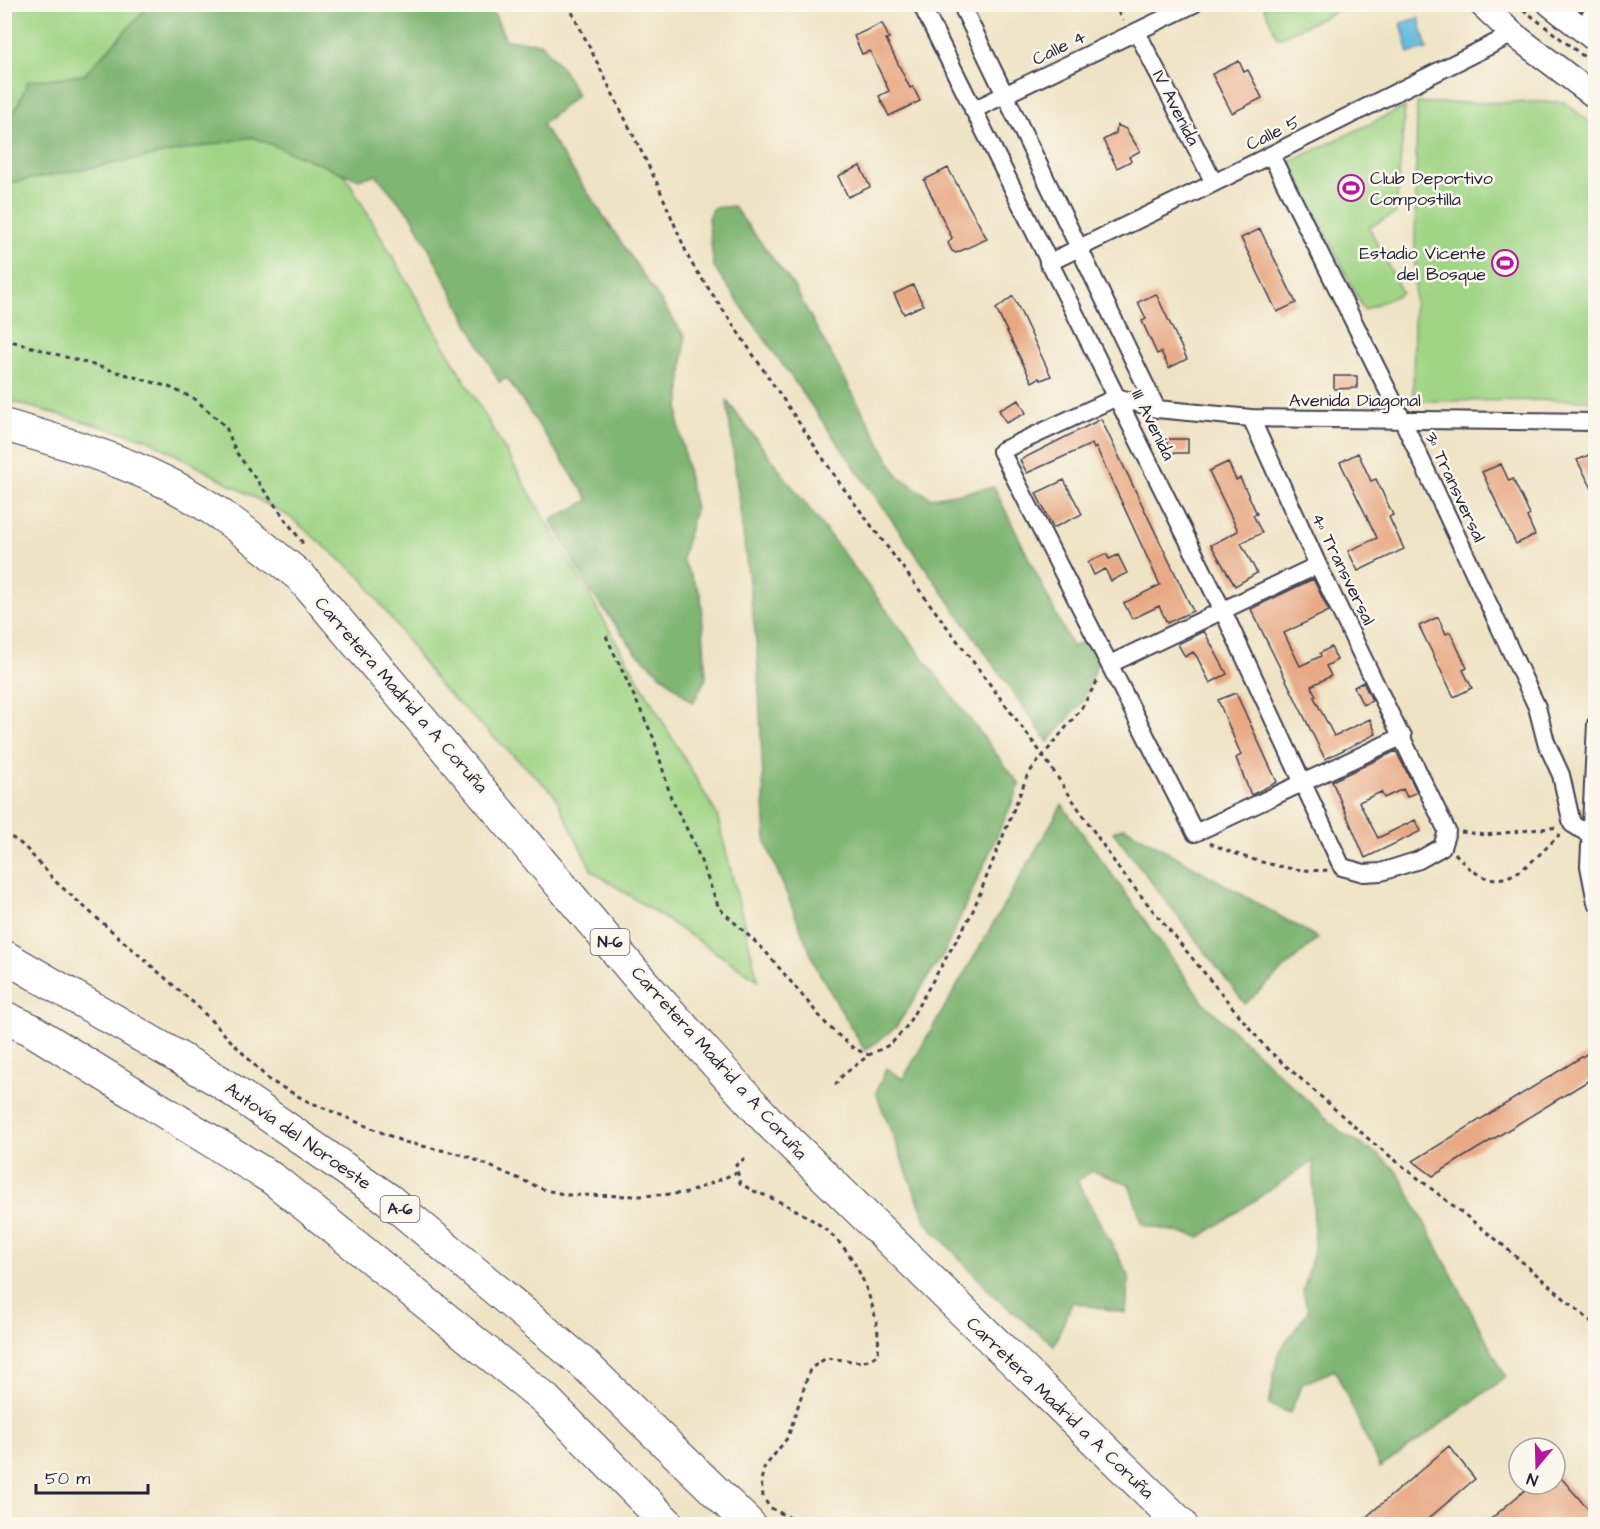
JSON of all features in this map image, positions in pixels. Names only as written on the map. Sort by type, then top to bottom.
[{"type":"highway","name":"Carretera Madrid a A Coruña","points":[[4,425],[80,448],[166,482],[235,524],[301,577],[645,984],[769,1122],[1181,1524]]},
{"type":"highway","name":"Autovía del Noroeste","points":[[4,956],[219,1082],[388,1200],[583,1363],[749,1524]]},
{"type":"highway","points":[[4,1017],[30,1029],[273,1179],[545,1399],[668,1524]]},
{"type":"street","name":"III Avenida","points":[[921,4],[1222,609],[1341,867]]},
{"type":"street","name":"III Avenida","points":[[961,4],[1157,409]]},
{"type":"street","name":"Calle 4","points":[[973,110],[1194,4]]},
{"type":"street","points":[[1481,4],[1513,34],[1596,97]]},
{"type":"street","points":[[1550,4],[1591,26]]},
{"type":"street","name":"IV Avenida","points":[[1137,32],[1214,183]]},
{"type":"street","name":"Calle 5","points":[[1048,263],[1513,34]]},
{"type":"street","name":"3ª Transversal","points":[[1271,155],[1402,419],[1537,707],[1546,742],[1561,775],[1580,830]]},
{"type":"street","points":[[1117,398],[1001,451],[1195,832],[1403,736]]},
{"type":"street","name":"Avenida Diagonal","points":[[1117,398],[1157,409],[1251,418],[1596,422]]},
{"type":"street","name":"4ª Transversal","points":[[1251,418],[1318,565],[1403,736],[1446,836]]},
{"type":"street","points":[[1108,662],[1318,565]]},
{"type":"street","points":[[1596,724],[1580,830],[1594,884],[1596,902]]},
{"type":"street","points":[[1341,867],[1364,873],[1381,872],[1419,860],[1442,847],[1446,836]]},
{"type":"path","points":[[568,4],[657,183],[690,261],[841,485],[1042,754],[1119,869],[1266,1048],[1372,1142],[1498,1241],[1596,1326]]},
{"type":"path","points":[[1516,4],[1596,66]]},
{"type":"path","points":[[4,339],[169,387],[195,399],[210,410],[226,427],[236,452],[302,542],[301,577]]},
{"type":"path","points":[[606,636],[654,739],[671,798],[694,843],[719,908],[765,951],[828,1026],[853,1048],[869,1055]]},
{"type":"path","points":[[835,1086],[843,1075],[869,1055],[891,1044],[906,1027],[972,913],[1028,774],[1081,709],[1108,662]]},
{"type":"path","points":[[1446,836],[1462,862],[1479,875],[1493,880],[1504,879],[1529,864],[1561,833],[1580,830]]},
{"type":"path","points":[[1446,836],[1580,830]]},
{"type":"path","points":[[4,832],[24,846],[56,882],[197,1006],[269,1080],[305,1100],[404,1142],[464,1155],[544,1190],[568,1195],[641,1196],[687,1193],[736,1173]]},
{"type":"path","points":[[1195,832],[1201,839],[1220,849],[1274,864],[1326,871],[1341,867]]},
{"type":"path","points":[[745,1158],[736,1165],[736,1173],[741,1183],[833,1234],[847,1249],[859,1270],[877,1317],[878,1355],[863,1362],[826,1358],[810,1369],[788,1437],[764,1468],[761,1481],[763,1496],[769,1507],[802,1524]]},
{"type":"green space","points":[[4,5],[249,5],[262,32],[717,815],[758,980],[592,871],[554,794],[440,686],[361,577],[290,517],[147,439],[5,400]]},
{"type":"green space","points":[[156,5],[490,5],[506,40],[541,43],[564,71],[577,95],[542,125],[685,337],[678,422],[695,510],[682,559],[701,595],[706,678],[693,703],[635,651],[589,589],[551,520],[589,500],[507,378],[499,382],[413,218],[376,175],[357,179],[252,137],[5,184],[5,134],[28,81],[84,75],[147,8]]},
{"type":"green space","points":[[1263,5],[1350,5],[1278,38]]},
{"type":"green space","name":"Estadio Vicente del Bosque","points":[[1564,102],[1595,126],[1595,400],[1413,401],[1417,103]]},
{"type":"green space","name":"Club Deportivo Compostilla","points":[[1405,107],[1396,213],[1369,227],[1402,293],[1364,310],[1290,162]]},
{"type":"green space","points":[[733,206],[793,285],[898,476],[931,498],[994,487],[1072,647],[1089,639],[1099,659],[1083,701],[1048,742],[714,267],[708,218],[713,208]]},
{"type":"green space","points":[[727,401],[1020,785],[944,953],[896,1027],[865,1051],[817,969],[766,843],[757,649]]},
{"type":"green space","points":[[1062,805],[1204,1003],[1342,1133],[1377,1154],[1397,1171],[1506,1377],[1380,1468],[1335,1370],[1302,1384],[1290,1413],[1269,1405],[1278,1354],[1308,1311],[1303,1291],[1314,1250],[1313,1161],[1200,1237],[1143,1225],[1129,1184],[1092,1171],[1077,1181],[1129,1276],[1126,1313],[1072,1302],[1054,1345],[995,1297],[927,1223],[876,1093],[886,1068],[903,1079]]},
{"type":"green space","points":[[1124,827],[1318,938],[1245,1004],[1113,832]]},
{"type":"water","points":[[1419,18],[1427,49],[1409,53],[1401,23]]},
{"type":"building","points":[[882,23],[889,38],[886,39],[910,88],[913,87],[920,101],[889,116],[879,96],[889,91],[870,51],[862,54],[854,36]]},
{"type":"building","points":[[1239,61],[1244,72],[1248,70],[1262,98],[1232,113],[1212,74]]},
{"type":"building","points":[[1117,125],[1126,129],[1140,151],[1129,157],[1131,161],[1117,168],[1103,140],[1116,133]]},
{"type":"building","points":[[860,166],[870,187],[848,197],[838,176]]},
{"type":"building","points":[[948,168],[987,239],[956,253],[952,251],[948,243],[952,238],[924,180]]},
{"type":"building","points":[[1260,229],[1296,303],[1277,312],[1241,238]]},
{"type":"building","points":[[913,285],[923,305],[904,314],[894,294]]},
{"type":"building","points":[[1156,294],[1187,359],[1169,368],[1161,352],[1157,354],[1142,321],[1146,319],[1138,302]]},
{"type":"building","points":[[1013,296],[1051,376],[1032,382],[996,309]]},
{"type":"building","points":[[1334,376],[1357,376],[1357,388],[1334,389]]},
{"type":"building","points":[[1019,400],[1026,413],[1006,423],[999,410]]},
{"type":"building","points":[[1101,419],[1193,611],[1167,623],[1159,606],[1132,619],[1124,603],[1160,585],[1096,447],[1094,449],[1092,444],[1027,473],[1020,460]]},
{"type":"building","points":[[1167,439],[1188,439],[1188,453],[1167,453]]},
{"type":"building","points":[[1596,452],[1596,496],[1577,460]]},
{"type":"building","points":[[1358,453],[1371,481],[1376,479],[1393,515],[1389,517],[1404,549],[1358,571],[1348,551],[1377,538],[1340,462]]},
{"type":"building","points":[[1228,462],[1236,480],[1240,478],[1245,488],[1257,514],[1253,515],[1262,533],[1241,543],[1257,573],[1235,586],[1211,545],[1238,531],[1209,471]]},
{"type":"building","points":[[1501,464],[1509,481],[1513,479],[1530,515],[1527,517],[1535,535],[1516,544],[1482,472]]},
{"type":"building","points":[[1064,480],[1082,514],[1053,528],[1036,493]]},
{"type":"building","points":[[1106,554],[1109,559],[1118,555],[1127,573],[1111,581],[1105,569],[1094,575],[1088,562]]},
{"type":"building","points":[[1313,579],[1329,611],[1284,633],[1300,666],[1321,656],[1320,653],[1331,647],[1337,660],[1326,666],[1331,676],[1311,686],[1316,696],[1314,697],[1334,736],[1370,719],[1376,734],[1325,759],[1251,609]]},
{"type":"building","points":[[1438,617],[1446,634],[1450,632],[1467,668],[1463,670],[1472,688],[1454,697],[1419,626]]},
{"type":"building","points":[[1204,631],[1227,674],[1210,683],[1193,652],[1185,657],[1178,644]]},
{"type":"building","points":[[1363,682],[1372,701],[1363,705],[1354,687]]},
{"type":"building","points":[[1236,693],[1277,782],[1251,795],[1236,758],[1241,755],[1218,700]]},
{"type":"building","points":[[1396,751],[1417,792],[1407,797],[1403,789],[1384,798],[1381,792],[1359,802],[1378,838],[1415,820],[1421,831],[1365,858],[1332,781]]},
{"type":"building","points":[[1596,1048],[1596,1076],[1433,1176],[1413,1161]]},
{"type":"building","points":[[1449,1446],[1475,1479],[1422,1524],[1358,1524]]},
{"type":"building","points":[[1567,1485],[1596,1518],[1596,1524],[1485,1524],[1518,1496],[1567,1496]]},
{"type":"place","name":"Club Deportivo Compostilla","points":[[1351,188]]},
{"type":"place","name":"Estadio Vicente del Bosque","points":[[1505,263]]}]
